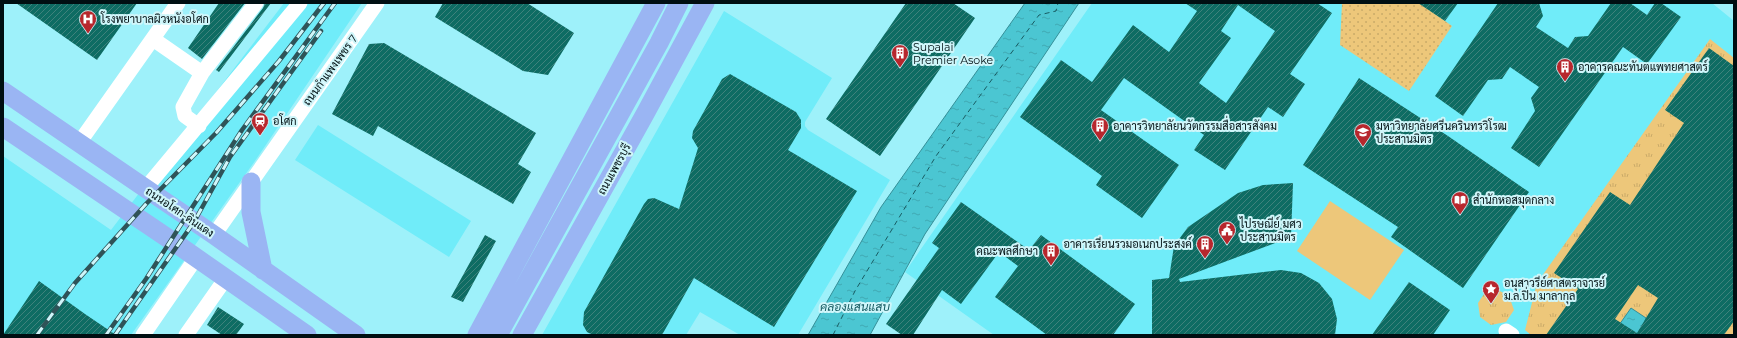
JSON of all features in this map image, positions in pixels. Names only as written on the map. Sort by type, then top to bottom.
[{"type":"main road","points":[[477,335],[656,3]]},
{"type":"main road","name":"ถนนเพชรบุรี","points":[[498,335],[659,43],[679,3]]},
{"type":"main road","name":"ถนนเพชรบุรี","points":[[522,335],[705,3]]},
{"type":"main road","name":"ถนนอโศก-ดินแดง","points":[[3,91],[214,235],[356,335]]},
{"type":"main road","points":[[3,127],[226,278],[307,335]]},
{"type":"main road","points":[[251,182],[251,212],[263,270]]},
{"type":"main road","points":[[527,243],[526,250],[534,264],[541,268],[556,266],[563,261]]},
{"type":"street","points":[[79,143],[178,3]]},
{"type":"street","points":[[199,126],[185,116],[182,107],[202,73],[256,3]]},
{"type":"street","points":[[146,189],[300,3]]},
{"type":"street","name":"ถนนกำแพงเพชร 7","points":[[214,235],[377,3]]},
{"type":"street","points":[[153,39],[202,73]]},
{"type":"street","points":[[142,335],[196,258]]},
{"type":"street","points":[[186,335],[226,278]]},
{"type":"shaded area","points":[[284,3],[362,3],[257,158],[131,335],[3,335],[3,156],[111,230]]},
{"type":"shaded area","name":"มหาวิทยาลัยศรีนครินทรวิโรฒ ประสานมิตร","points":[[1092,3],[1712,3],[1734,21],[1734,335],[994,335],[905,272]]},
{"type":"shaded area","points":[[724,11],[832,78],[805,122],[805,126],[808,130],[890,180],[798,335],[740,335],[700,312],[686,335],[542,335]]},
{"type":"shaded area","points":[[318,125],[471,221],[449,257],[295,160]]},
{"type":"green space","points":[[1342,3],[1420,3],[1452,26],[1409,91],[1340,45]]},
{"type":"green space","points":[[1710,39],[1734,58],[1734,335],[1531,335],[1525,330],[1537,283]]},
{"type":"green space","points":[[1330,201],[1404,250],[1370,300],[1297,251]]},
{"type":"green space","points":[[1498,290],[1509,296],[1514,310],[1506,322],[1491,325],[1480,317],[1478,303],[1484,294]]},
{"type":"water","name":"คลองแสนแสบ","points":[[1025,3],[1079,3],[925,234],[870,335],[808,335],[881,207]]},
{"type":"water","points":[[1631,308],[1646,318],[1640,335],[1612,335]]},
{"type":"building","name":"โรงพยาบาลผิวหนังอโศก","points":[[16,3],[137,3],[97,60]]},
{"type":"building","points":[[219,3],[245,3],[202,59],[188,48]]},
{"type":"building","points":[[265,3],[271,3],[219,72],[216,70],[263,8]]},
{"type":"building","points":[[443,3],[527,3],[574,33],[548,75],[523,71],[435,17]]},
{"type":"building","name":"Supalai Premier Asoke","points":[[906,3],[953,3],[975,18],[880,156],[826,119]]},
{"type":"building","points":[[1185,3],[1317,3],[1332,13],[1290,74],[1305,84],[1283,117],[1268,107],[1225,170],[1194,150],[1204,135],[1124,78],[1101,110],[1179,165],[1142,218],[1096,185],[1102,176],[1020,117],[1061,60],[1092,82],[1133,25],[1169,52],[1197,11]],"holes":[[[1238,5],[1275,31],[1226,103],[1199,83],[1231,38],[1221,31]]]},
{"type":"building","points":[[1418,3],[1458,3],[1445,21]]},
{"type":"building","points":[[1498,3],[1539,3],[1543,16],[1536,27],[1568,48],[1575,37],[1588,36],[1611,3],[1630,3],[1647,15],[1655,3],[1661,3],[1681,17],[1647,64],[1623,47],[1539,167],[1511,148],[1535,111],[1531,98],[1539,87],[1510,67],[1502,79],[1488,80],[1463,116],[1435,96]]},
{"type":"building","points":[[384,43],[536,133],[518,164],[531,172],[513,204],[378,126],[373,136],[332,114],[369,44]]},
{"type":"building","points":[[1709,48],[1734,66],[1734,321],[1724,335],[1546,335],[1578,289],[1554,273],[1610,192],[1630,205],[1684,123],[1665,110]],"holes":[[[1638,285],[1658,298],[1637,333],[1615,319]]]},
{"type":"building","points":[[730,74],[796,112],[801,120],[801,128],[788,150],[857,191],[774,327],[694,278],[662,335],[593,335],[587,332],[583,325],[584,312],[644,204],[648,199],[654,198],[679,209],[698,148],[692,138],[693,131],[722,79]]},
{"type":"building","points":[[1359,78],[1448,136],[1529,192],[1463,288],[1391,237],[1398,227],[1303,165]]},
{"type":"building","name":"อาคารเรียนรวมอเนกประสงค์","points":[[1293,183],[1291,237],[1179,279],[1180,282],[1281,270],[1301,273],[1319,283],[1332,299],[1337,319],[1335,335],[1152,335],[1152,280],[1169,278],[1174,246],[1188,227],[1238,193],[1263,185]]},
{"type":"building","points":[[961,202],[1029,250],[1041,235],[1135,304],[1113,335],[1047,335],[995,297],[1018,266],[999,252],[961,304],[942,290],[913,335],[902,335],[886,324],[939,248],[932,243]]},
{"type":"building","points":[[485,235],[496,241],[463,302],[451,297]]},
{"type":"building","points":[[39,281],[85,314],[116,335],[3,335]]},
{"type":"building","points":[[1409,282],[1450,310],[1433,335],[1372,335]]},
{"type":"building","points":[[218,307],[244,324],[236,335],[222,335],[207,325]]},
{"type":"ferry route","points":[[833,335],[855,291],[936,156],[1039,15],[1056,11],[1058,3]]},
{"type":"railway","points":[[37,335],[75,283],[146,204],[216,133],[279,61],[324,3]]},
{"type":"railway","points":[[106,335],[146,279],[242,130],[335,3]]},
{"type":"railway","points":[[115,335],[194,222],[230,157],[321,31]]},
{"type":"place","name":"โรงพยาบาลผิวหนังอโศก","points":[[88,34]]},
{"type":"place","name":"Supalai Premier Asoke","points":[[900,68]]},
{"type":"place","name":"อาคารคณะทันตแพทยศาสตร์","points":[[1565,82]]},
{"type":"place","name":"อโศก","points":[[260,136]]},
{"type":"place","name":"อาคารวิทยาลัยนวัตกรรมสื่อสารสังคม","points":[[1100,141]]},
{"type":"place","name":"มหาวิทยาลัยศรีนครินทรวิโรฒ ประสานมิตร","points":[[1363,147]]},
{"type":"place","name":"สำนักหอสมุดกลาง","points":[[1460,215]]},
{"type":"place","name":"ไปรษณีย์ มศว ประสานมิตร","points":[[1227,245]]},
{"type":"place","name":"อาคารเรียนรวมอเนกประสงค์","points":[[1205,259]]},
{"type":"place","name":"คณะพลศึกษา","points":[[1051,266]]},
{"type":"place","name":"อนุสาวรีย์ศาสตราจารย์ ม.ล.ปิ่น มาลากุล","points":[[1491,304]]}]
